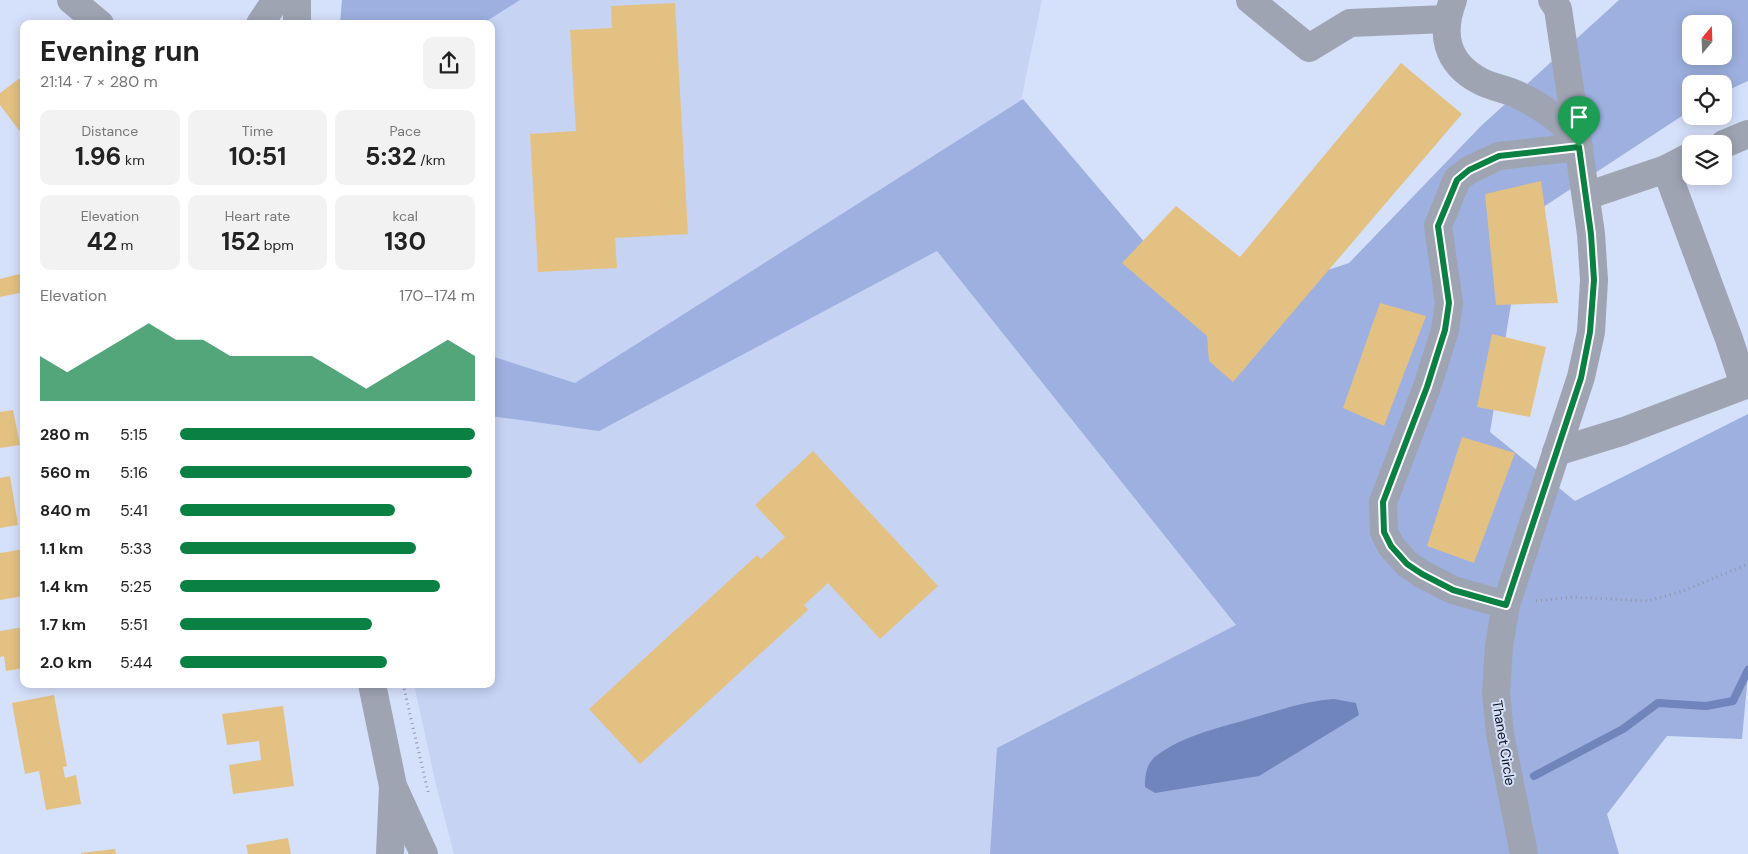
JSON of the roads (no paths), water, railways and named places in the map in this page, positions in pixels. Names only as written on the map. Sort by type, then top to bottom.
[{"type":"street","points":[[71,0],[95,20]]},
{"type":"street","points":[[263,20],[276,0]]},
{"type":"street","points":[[296,20],[297,0]]},
{"type":"street","points":[[1250,0],[1309,48],[1350,23],[1449,10],[1446,38],[1453,58],[1466,72],[1481,82],[1519,95],[1541,107],[1578,141]]},
{"type":"street","name":"Thanet Circle","points":[[1524,854],[1500,734],[1496,693],[1498,646],[1506,605],[1581,378],[1590,332],[1594,280],[1586,196],[1578,141],[1558,9],[1552,0]]},
{"type":"street","points":[[1506,605],[1453,590],[1407,564],[1391,546],[1384,532],[1383,502],[1427,387],[1445,330],[1449,303],[1438,226],[1457,180],[1469,170],[1499,156],[1578,141]]},
{"type":"street","points":[[1586,196],[1666,169],[1682,161]]},
{"type":"street","points":[[1556,452],[1624,431],[1746,384],[1666,169]]},
{"type":"street","points":[[373,688],[393,786],[424,854]]},
{"type":"street","points":[[390,854],[393,786]]},
{"type":"waterway","points":[[1534,776],[1623,729],[1658,703],[1706,706],[1733,701],[1748,670]]}]
